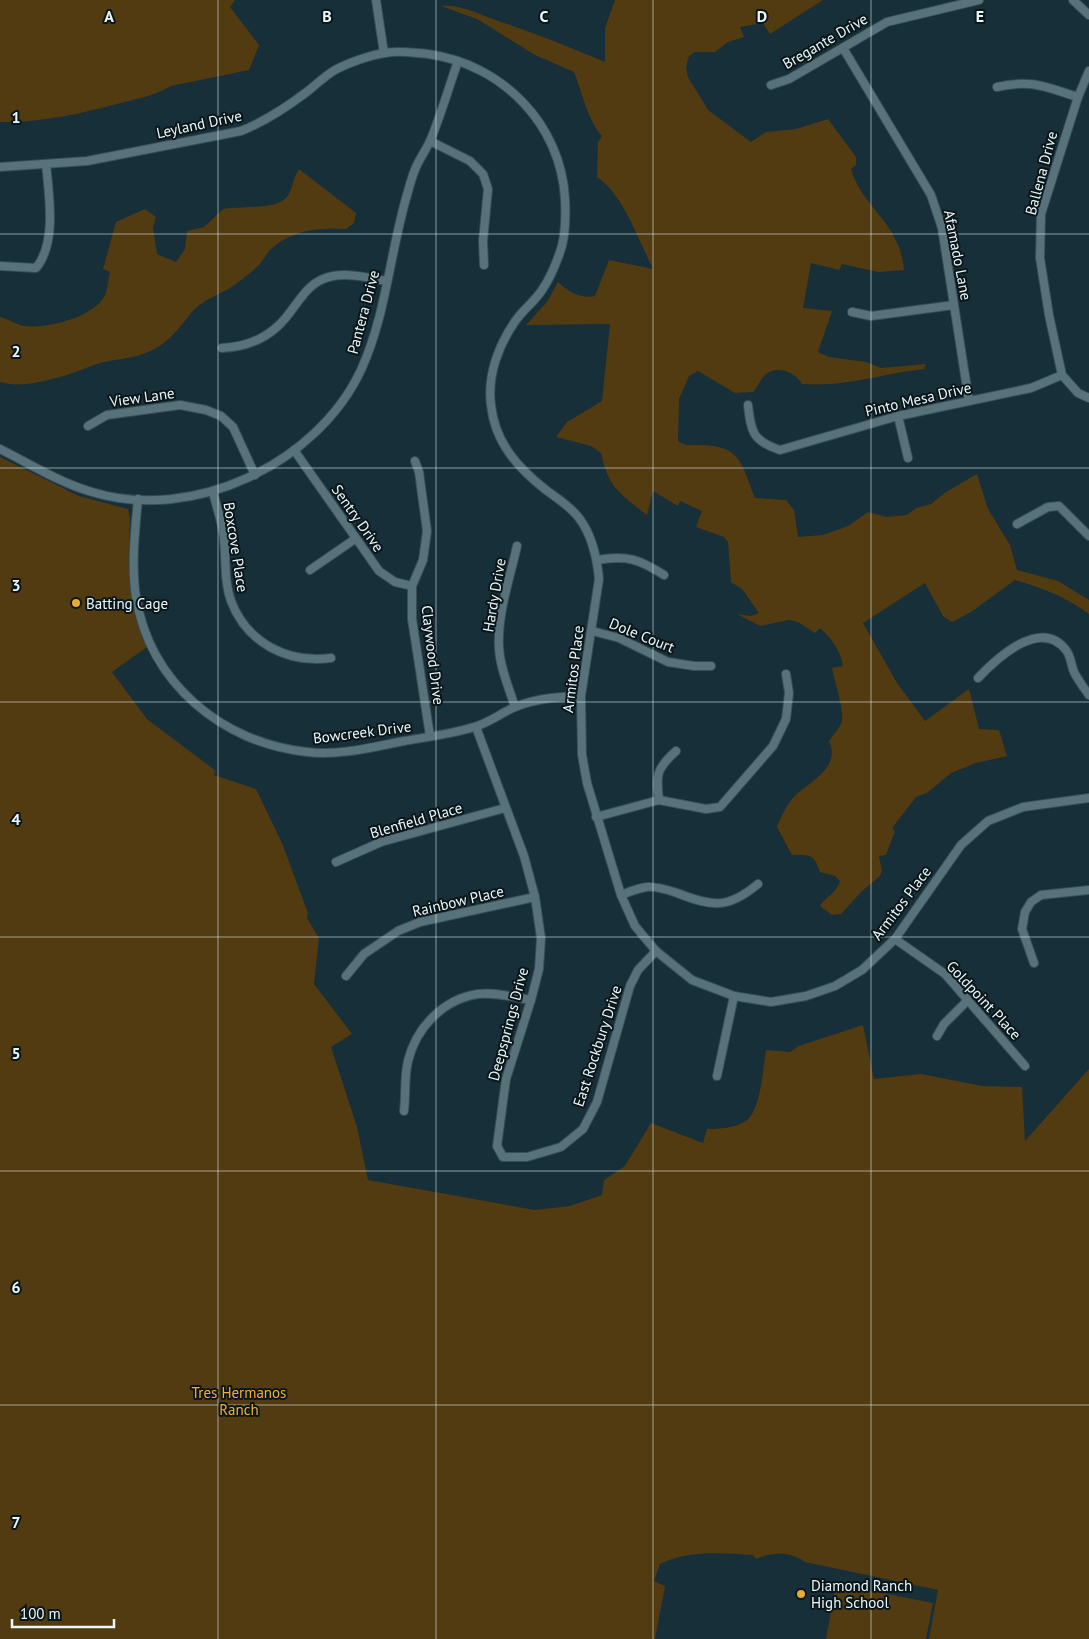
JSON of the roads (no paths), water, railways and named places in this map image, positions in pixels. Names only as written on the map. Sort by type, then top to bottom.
[{"type":"street","points":[[376,0],[384,53]]},
{"type":"street","name":"Bregante Drive","points":[[771,85],[789,79],[887,22],[979,0]]},
{"type":"street","points":[[1074,0],[1089,15]]},
{"type":"street","name":"Afamado Lane","points":[[843,48],[931,195],[942,228],[969,401]]},
{"type":"street","name":"Armitos Place","points":[[384,53],[407,52],[458,61],[483,71],[505,85],[525,104],[543,127],[558,157],[565,187],[566,218],[560,254],[542,290],[517,319],[500,348],[492,377],[490,404],[495,426],[506,450],[516,464],[565,503],[580,519],[590,537],[597,560],[599,594],[581,696],[582,755],[596,817],[621,895],[635,926],[656,951],[692,980],[734,996],[770,1002],[806,996],[835,986],[862,970],[895,939],[961,845],[988,821],[1023,808],[1089,798]]},
{"type":"street","name":"Leyland Drive","points":[[0,167],[87,161],[241,131],[263,123],[286,108],[336,69],[384,53]]},
{"type":"street","name":"Pantera Drive","points":[[0,449],[93,493],[138,499],[172,499],[213,492],[255,475],[276,464],[294,450],[328,420],[346,396],[360,371],[371,344],[406,196],[417,165],[430,141],[458,61]]},
{"type":"street","name":"Ballena Drive","points":[[1062,375],[1048,315],[1040,258],[1041,214],[1078,97],[1089,71]]},
{"type":"street","points":[[997,88],[1019,82],[1033,84],[1078,97]]},
{"type":"street","points":[[430,141],[470,161],[483,174],[488,189],[483,242],[484,265]]},
{"type":"street","points":[[0,266],[36,268],[44,258],[51,214],[46,164]]},
{"type":"street","points":[[222,348],[241,347],[264,338],[279,326],[302,293],[331,276],[355,275],[386,281]]},
{"type":"street","points":[[852,312],[872,316],[954,304]]},
{"type":"street","points":[[1062,375],[1078,393],[1089,398]]},
{"type":"street","name":"Pinto Mesa Drive","points":[[748,405],[751,429],[756,437],[765,445],[780,450],[898,416],[1031,388],[1062,375]]},
{"type":"street","name":"View Lane","points":[[88,426],[107,414],[180,405],[206,410],[220,416],[233,427],[255,475]]},
{"type":"street","points":[[898,416],[908,458]]},
{"type":"street","name":"Sentry Drive","points":[[294,450],[379,571],[395,582],[412,586]]},
{"type":"street","name":"Claywood Drive","points":[[414,461],[419,472],[427,531],[423,560],[412,586],[412,619],[430,736]]},
{"type":"street","name":"Boxcove Place","points":[[213,492],[223,532],[228,591],[230,600],[241,621],[256,637],[273,650],[311,661],[331,658]]},
{"type":"street","name":"Bowcreek Drive","points":[[138,499],[134,569],[136,597],[142,622],[162,667],[191,702],[236,733],[260,743],[309,752],[362,748],[476,727],[515,707],[548,697],[581,696]]},
{"type":"street","points":[[1017,524],[1048,506],[1059,506],[1089,536]]},
{"type":"street","points":[[310,570],[355,539]]},
{"type":"street","name":"Hardy Drive","points":[[515,707],[503,672],[499,648],[501,619],[517,546]]},
{"type":"street","points":[[597,560],[620,556],[636,559],[664,575]]},
{"type":"street","name":"Dole Court","points":[[592,631],[619,638],[668,662],[694,666],[711,666]]},
{"type":"street","points":[[978,678],[991,665],[1024,642],[1040,637],[1056,640],[1067,650],[1074,672],[1089,695]]},
{"type":"street","points":[[596,817],[659,800],[706,810],[720,807],[773,746],[786,719],[789,693],[786,674]]},
{"type":"street","name":"Deepsprings Drive","points":[[476,727],[524,856],[541,938],[539,969],[506,1079],[497,1146],[503,1157]]},
{"type":"street","points":[[659,800],[656,778],[665,761],[676,752]]},
{"type":"street","name":"Blenfield Place","points":[[336,862],[381,842],[505,808]]},
{"type":"street","points":[[621,895],[648,887],[670,891],[698,902],[719,903],[741,898],[758,884]]},
{"type":"street","points":[[1034,964],[1022,929],[1026,912],[1031,902],[1041,895],[1089,890]]},
{"type":"street","name":"Rainbow Place","points":[[346,976],[364,954],[405,928],[420,922],[534,897]]},
{"type":"street","name":"Goldpoint Place","points":[[895,939],[945,974],[1025,1066]]},
{"type":"street","name":"East Rockbury Drive","points":[[503,1157],[527,1157],[561,1147],[583,1129],[597,1102],[630,986],[638,970],[656,951]]},
{"type":"street","points":[[404,1111],[410,1054],[423,1028],[434,1016],[455,1002],[478,994],[496,994],[531,1000]]},
{"type":"street","points":[[716,1076],[734,996]]},
{"type":"street","points":[[938,1036],[944,1024],[968,1000]]},
{"type":"place","name":"Batting Cage","points":[[76,603]]},
{"type":"place","name":"Diamond Ranch High School","points":[[801,1594]]},
{"type":"park label","name":"Tres Hermanos Ranch","points":[[239,1400]]}]
